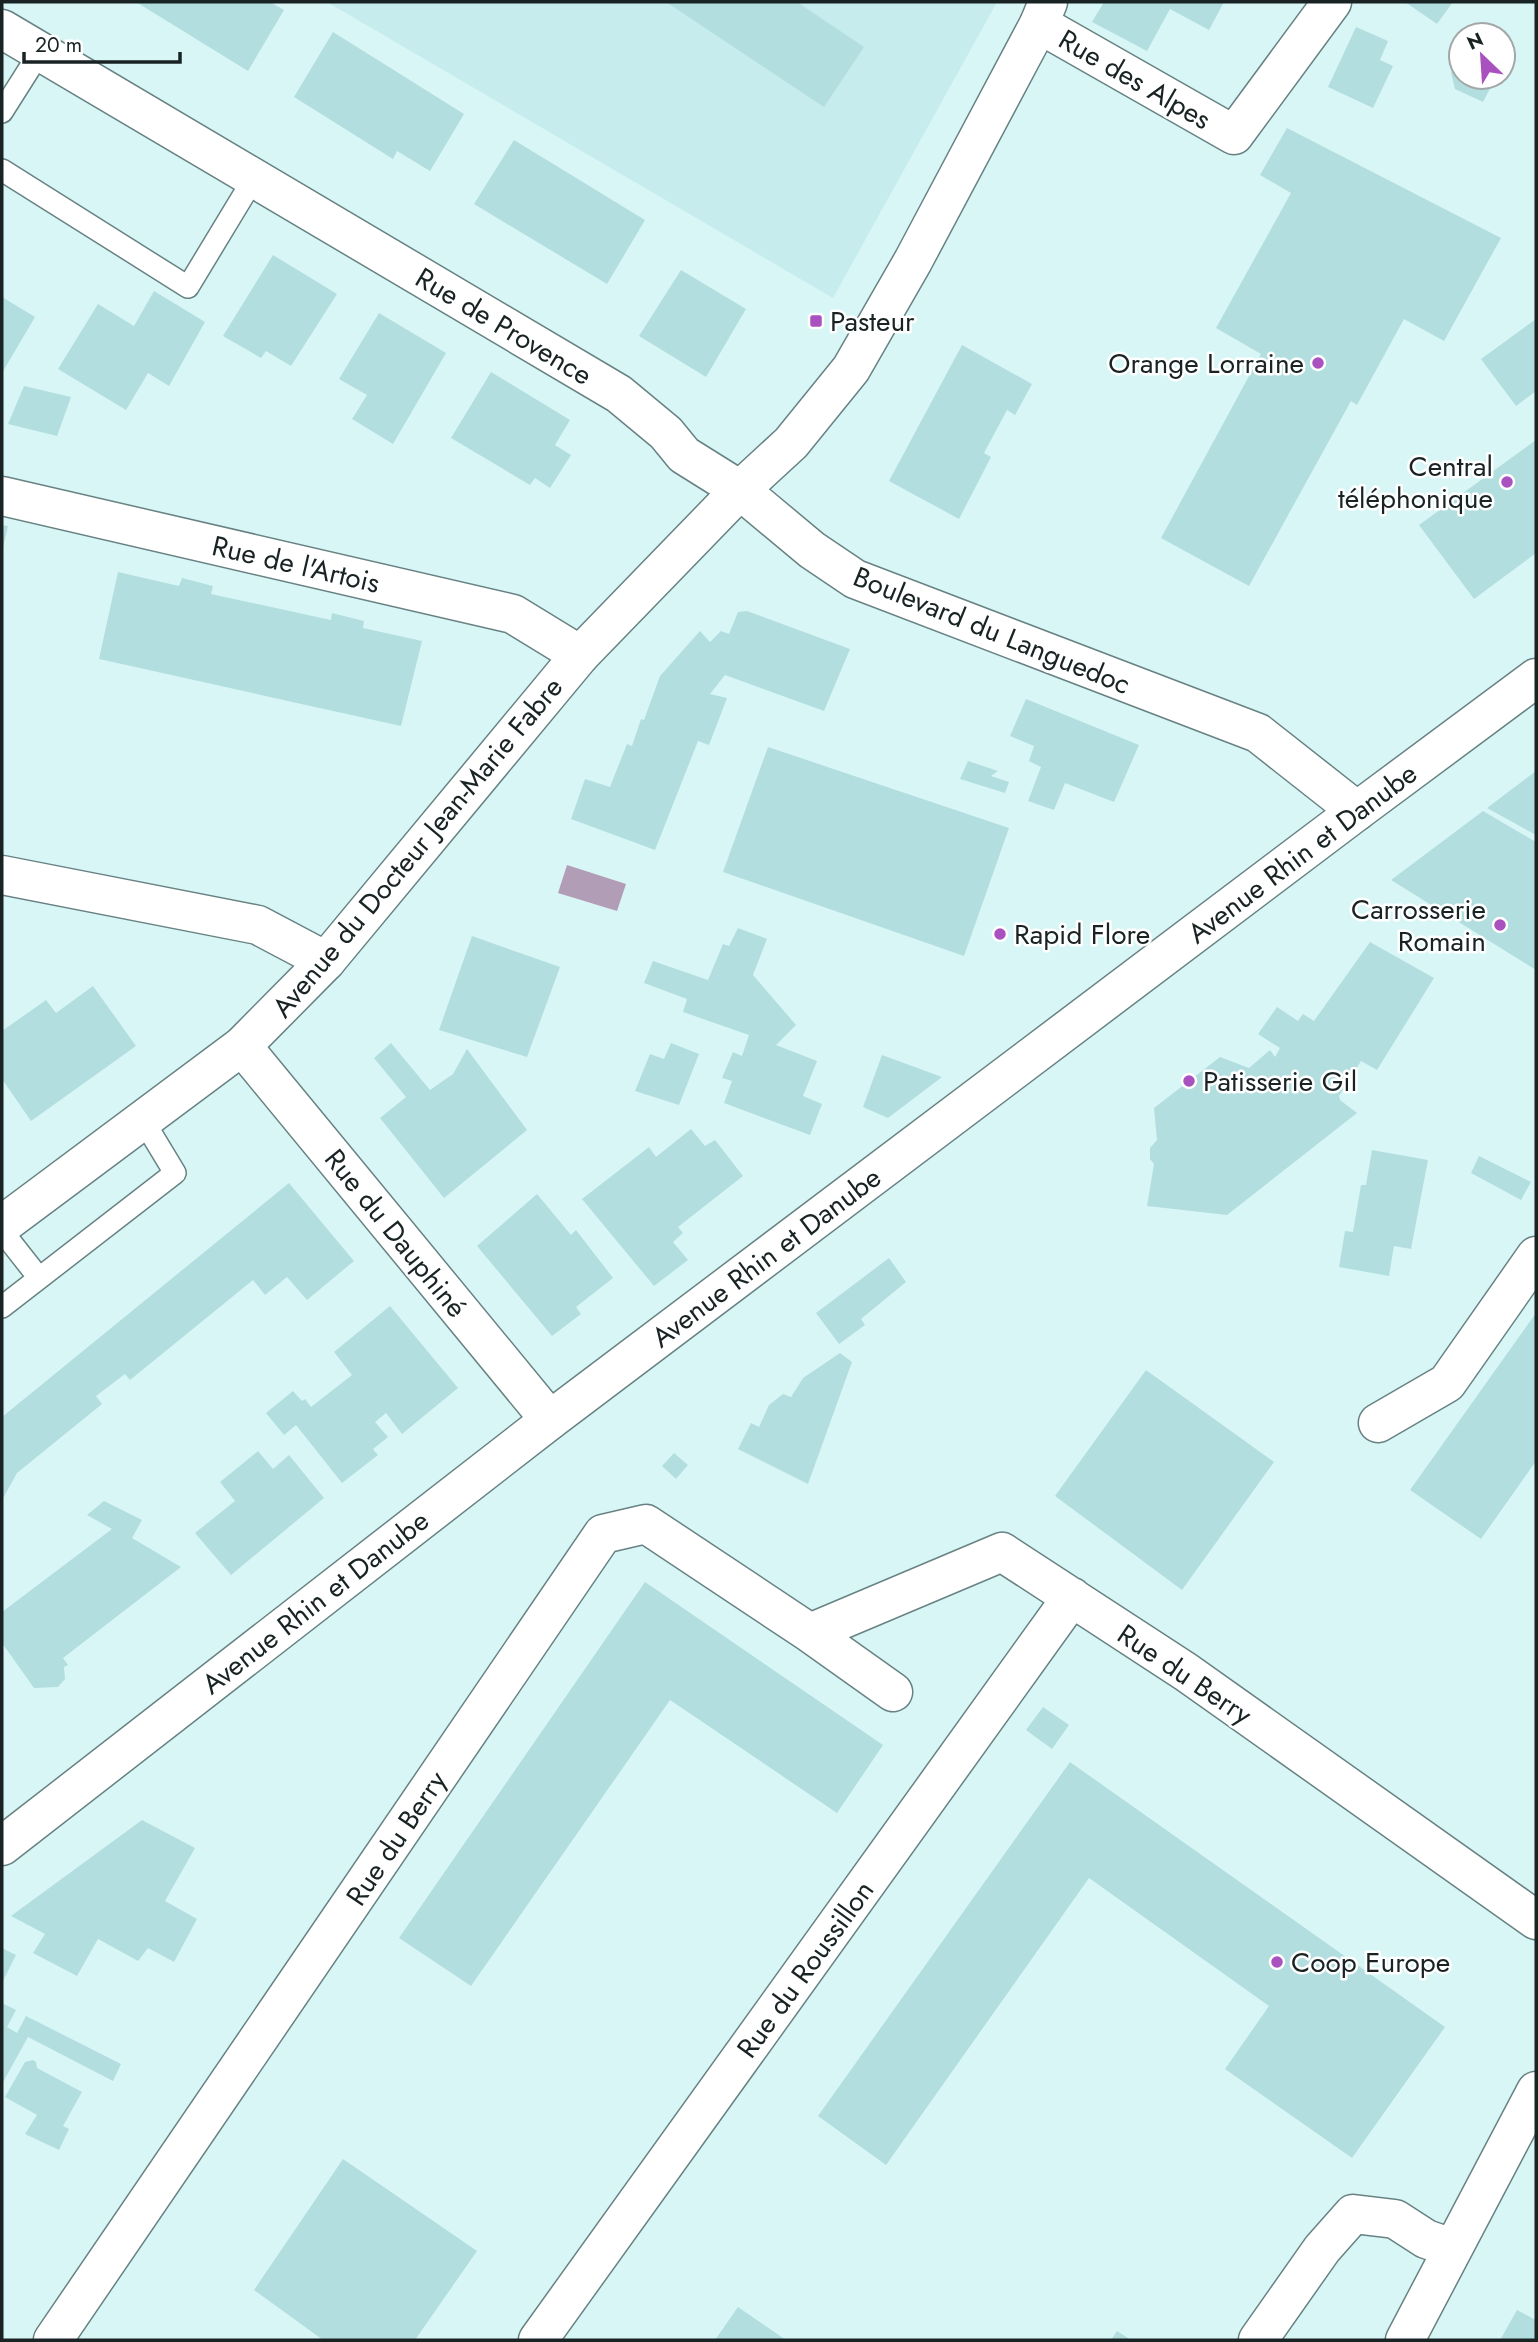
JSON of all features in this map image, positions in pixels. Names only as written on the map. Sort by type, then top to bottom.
[{"type":"street","name":"Rue des Alpes","points":[[1044,13],[1234,135],[1332,2]]},
{"type":"street","points":[[740,490],[791,443],[851,369],[913,261],[1044,13]]},
{"type":"street","name":"Rue de Provence","points":[[2,29],[619,394],[666,433],[684,455],[740,490]]},
{"type":"street","name":"Avenue du Docteur Jean-Marie Fabre","points":[[2,1225],[242,1046],[326,961],[580,655],[740,490]]},
{"type":"street","name":"Boulevard du Languedoc","points":[[740,490],[812,550],[855,579],[1258,733],[1357,811]]},
{"type":"street","name":"Rue de l'Artois","points":[[2,496],[513,614],[580,655]]},
{"type":"street","name":"Avenue Rhin et Danube","points":[[2,1846],[550,1420],[1536,678]]},
{"type":"street","points":[[2,875],[258,925],[326,961]]},
{"type":"street","name":"Rue du Dauphiné","points":[[242,1046],[550,1420]]},
{"type":"street","points":[[1378,1423],[1447,1382],[1536,1256]]},
{"type":"street","name":"Rue du Berry","points":[[53,2340],[603,1534],[646,1524],[810,1633],[893,1692]]},
{"type":"street","name":"Rue du Berry","points":[[810,1633],[1002,1552],[1197,1680],[1536,1920]]},
{"type":"street","name":"Rue du Roussillon","points":[[538,2340],[1072,1597]]},
{"type":"street","points":[[1405,2340],[1536,2091]]},
{"type":"street","points":[[1258,2340],[1322,2249],[1353,2214],[1395,2219],[1426,2239],[1452,2248]]},
{"type":"lane","points":[[2,112],[40,52]]},
{"type":"lane","points":[[2,170],[188,287],[254,178]]},
{"type":"lane","points":[[2,1307],[175,1172],[143,1120]]},
{"type":"lane","points":[[2,1231],[39,1278]]},
{"type":"shaded area","points":[[327,2],[997,2],[833,298]]},
{"type":"shaded area","points":[[567,865],[626,884],[617,911],[558,893]]},
{"type":"building","points":[[136,2],[270,2],[284,10],[248,71]]},
{"type":"building","points":[[666,2],[797,2],[864,47],[824,107]]},
{"type":"building","points":[[1104,2],[1224,2],[1209,30],[1170,9],[1147,51],[1092,22]]},
{"type":"building","points":[[1405,2],[1453,2],[1437,24]]},
{"type":"building","points":[[1356,27],[1388,41],[1380,60],[1393,66],[1373,108],[1328,87]]},
{"type":"building","points":[[333,32],[464,114],[430,171],[397,151],[393,159],[294,97]]},
{"type":"building","points":[[1459,91],[1489,91],[1483,102]]},
{"type":"building","name":"Orange Lorraine","points":[[1287,128],[1501,238],[1444,341],[1404,319],[1357,405],[1351,401],[1249,586],[1161,538],[1261,354],[1216,328],[1291,193],[1260,175]]},
{"type":"building","points":[[514,140],[645,220],[607,284],[474,204]]},
{"type":"building","points":[[273,255],[337,294],[291,366],[266,351],[261,358],[223,336]]},
{"type":"building","points":[[681,270],[746,309],[706,377],[639,336]]},
{"type":"building","points":[[154,291],[205,322],[169,386],[148,373],[126,410],[58,369],[98,304],[134,326]]},
{"type":"building","points":[[2,297],[35,317],[2,373]]},
{"type":"building","points":[[379,313],[446,353],[393,444],[352,419],[367,395],[339,379]]},
{"type":"building","name":"Central téléphonique","points":[[1536,319],[1536,391],[1516,406],[1481,359]]},
{"type":"building","points":[[962,345],[1032,384],[1015,415],[1007,410],[984,453],[991,457],[959,519],[889,481]]},
{"type":"building","points":[[491,372],[570,420],[555,445],[571,455],[550,488],[535,478],[530,485],[451,438]]},
{"type":"building","points":[[24,386],[71,397],[57,436],[8,424]]},
{"type":"building","name":"Central téléphonique","points":[[1536,440],[1536,553],[1474,599],[1419,525]]},
{"type":"building","points":[[2,525],[8,526],[3,548],[2,548]]},
{"type":"building","points":[[118,572],[179,586],[182,578],[213,586],[211,594],[331,620],[332,613],[364,621],[363,628],[422,641],[401,726],[99,659]]},
{"type":"building","points":[[747,611],[850,649],[824,711],[725,675],[710,694],[727,698],[709,745],[698,741],[655,850],[571,819],[585,779],[610,787],[627,744],[632,746],[641,719],[644,720],[660,676],[700,631],[710,642],[721,631],[729,634],[738,612]]},
{"type":"building","points":[[1026,699],[1139,745],[1114,802],[1065,783],[1054,810],[1028,801],[1041,767],[1029,761],[1034,746],[1010,736]]},
{"type":"building","points":[[768,747],[1009,828],[964,956],[723,872]]},
{"type":"building","points":[[968,761],[998,771],[991,776],[1009,782],[1005,793],[960,779]]},
{"type":"building","points":[[1536,771],[1536,835],[1487,808]]},
{"type":"building","name":"Carrosserie Romain","points":[[1483,811],[1536,842],[1536,970],[1391,880]]},
{"type":"building","points":[[738,928],[767,939],[753,975],[796,1025],[776,1045],[817,1061],[803,1096],[822,1104],[810,1135],[724,1103],[732,1081],[722,1078],[733,1052],[742,1056],[749,1035],[683,1012],[687,999],[644,983],[653,961],[708,980],[723,944],[729,946]]},
{"type":"building","points":[[472,936],[560,967],[527,1057],[439,1030]]},
{"type":"building","points":[[1370,942],[1434,978],[1377,1070],[1361,1061],[1339,1096],[1340,1100],[1357,1113],[1227,1215],[1147,1206],[1154,1164],[1150,1159],[1150,1148],[1157,1140],[1154,1108],[1220,1057],[1249,1068],[1270,1050],[1275,1057],[1280,1048],[1258,1034],[1277,1007],[1298,1021],[1303,1014],[1314,1021]]},
{"type":"building","points":[[93,986],[136,1046],[31,1121],[2,1079],[2,1031],[46,1000],[56,1013]]},
{"type":"building","points":[[391,1043],[430,1090],[453,1074],[467,1049],[527,1130],[444,1198],[380,1118],[406,1097],[374,1058]]},
{"type":"building","points":[[671,1043],[699,1054],[679,1105],[635,1091],[650,1054],[664,1059]]},
{"type":"building","points":[[882,1055],[942,1077],[888,1118],[863,1107]]},
{"type":"building","points":[[691,1129],[705,1146],[715,1140],[743,1176],[678,1227],[683,1233],[673,1242],[688,1260],[654,1286],[582,1199],[649,1147],[656,1157]]},
{"type":"building","points":[[1372,1150],[1428,1160],[1411,1249],[1394,1246],[1389,1276],[1339,1267],[1345,1231],[1353,1232],[1361,1185],[1366,1185]]},
{"type":"building","points":[[1479,1156],[1531,1182],[1521,1200],[1471,1173]]},
{"type":"building","points":[[289,1183],[354,1261],[307,1300],[287,1277],[265,1295],[253,1280],[130,1380],[125,1374],[96,1396],[102,1404],[17,1473],[2,1500],[2,1417]]},
{"type":"building","points":[[537,1194],[571,1235],[576,1230],[613,1278],[576,1307],[581,1314],[552,1336],[477,1246]]},
{"type":"building","points":[[889,1258],[906,1282],[861,1319],[865,1325],[839,1344],[816,1313]]},
{"type":"building","points":[[390,1306],[458,1388],[402,1434],[386,1413],[375,1422],[388,1437],[373,1449],[378,1455],[342,1483],[296,1425],[284,1435],[266,1413],[293,1391],[311,1407],[352,1375],[334,1352]]},
{"type":"building","points":[[1536,1313],[1536,1461],[1481,1539],[1410,1490]]},
{"type":"building","points":[[840,1353],[852,1362],[808,1484],[738,1449],[751,1423],[759,1427],[769,1405],[783,1394],[791,1397],[803,1378]]},
{"type":"building","points":[[1146,1370],[1274,1462],[1182,1590],[1055,1496]]},
{"type":"building","points":[[258,1451],[273,1469],[289,1455],[324,1498],[231,1575],[195,1533],[235,1501],[220,1482]]},
{"type":"building","points":[[674,1453],[688,1465],[676,1479],[662,1466]]},
{"type":"building","points":[[104,1501],[142,1520],[132,1538],[181,1567],[63,1658],[68,1665],[64,1667],[65,1679],[58,1687],[34,1688],[2,1643],[2,1612],[112,1529],[87,1515]]},
{"type":"building","points":[[645,1582],[883,1745],[837,1813],[670,1700],[471,1986],[399,1938]]},
{"type":"building","points":[[1043,1707],[1069,1725],[1052,1749],[1026,1730]]},
{"type":"building","points":[[1070,1762],[1445,2027],[1352,2158],[1225,2069],[1269,2006],[1089,1878],[886,2165],[818,2116]]},
{"type":"building","points":[[142,1820],[195,1848],[165,1901],[197,1919],[174,1962],[148,1948],[138,1961],[98,1939],[77,1976],[33,1953],[45,1934],[11,1916]]},
{"type":"building","points":[[2,1948],[16,1955],[2,1983]]},
{"type":"building","points":[[2,2003],[16,2010],[7,2027],[17,2033],[26,2016],[121,2064],[113,2081],[28,2037],[2,2084]]},
{"type":"building","points":[[33,2060],[37,2068],[82,2092],[63,2126],[69,2129],[59,2150],[25,2134],[37,2115],[5,2097],[25,2062]]},
{"type":"building","points":[[343,2159],[477,2251],[415,2340],[323,2340],[254,2290]]},
{"type":"building","points":[[738,2307],[786,2340],[715,2340]]},
{"type":"building","points":[[1517,2310],[1536,2320],[1536,2340],[1500,2340]]},
{"type":"building","points":[[1117,2331],[1131,2340],[1111,2340]]},
{"type":"place","name":"Pasteur","points":[[816,321]]},
{"type":"place","name":"Orange Lorraine","points":[[1318,363]]},
{"type":"place","name":"Central téléphonique","points":[[1507,482]]},
{"type":"place","name":"Carrosserie Romain","points":[[1500,925]]},
{"type":"place","name":"Rapid Flore","points":[[1000,934]]},
{"type":"place","name":"Patisserie Gil","points":[[1189,1081]]},
{"type":"place","name":"Coop Europe","points":[[1277,1962]]}]
